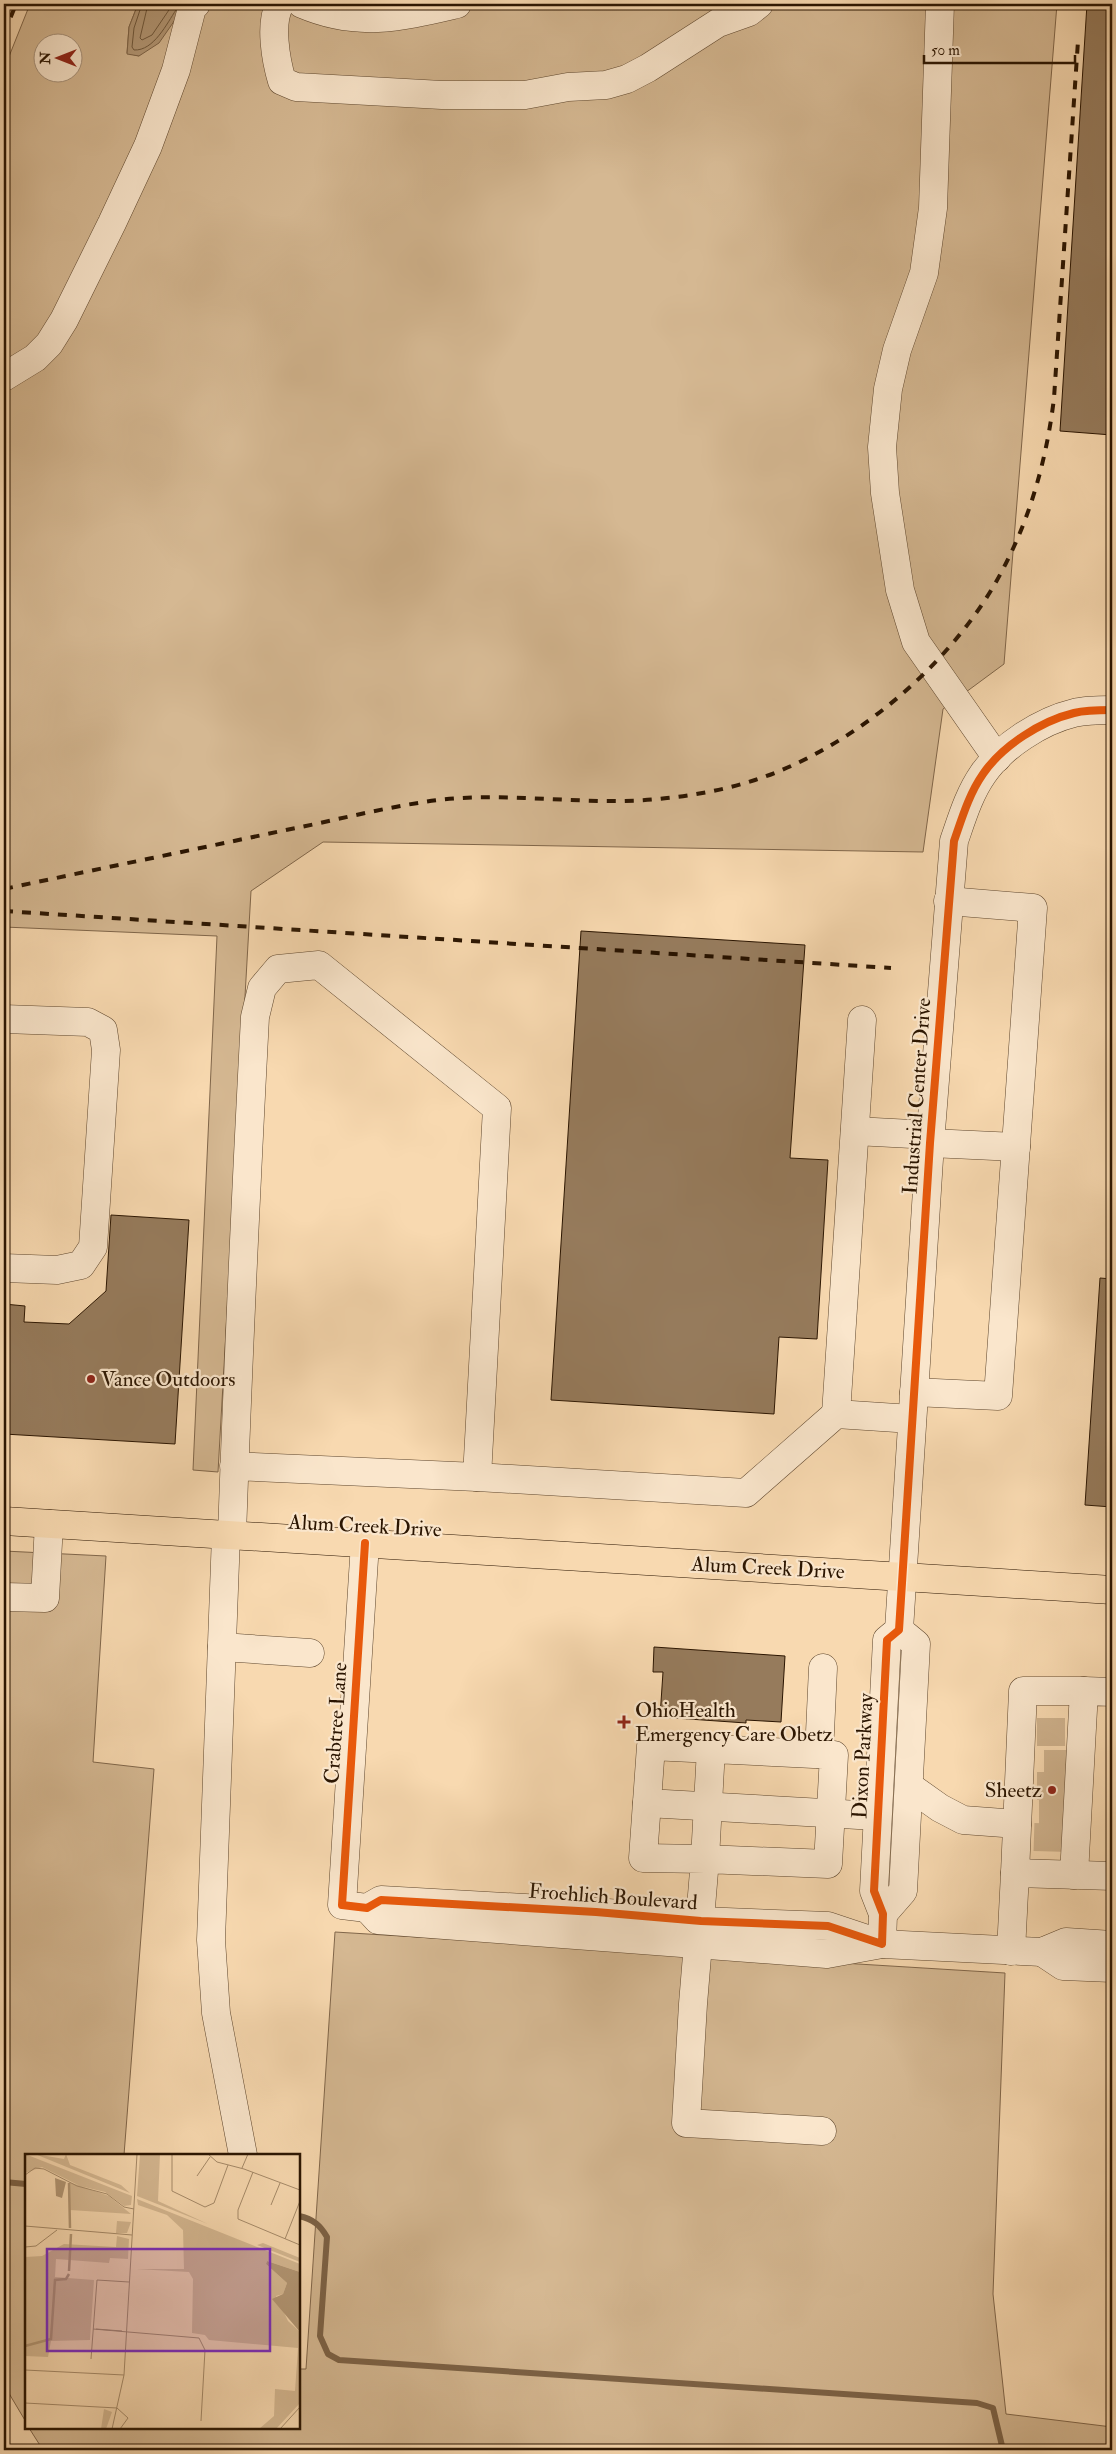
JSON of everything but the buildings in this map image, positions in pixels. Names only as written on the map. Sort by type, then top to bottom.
[{"type":"main road","name":"Alum Creek Drive","points":[[4,1521],[1112,1590]]},
{"type":"street","points":[[4,377],[35,358],[49,344],[64,320],[148,146],[176,70],[192,8],[196,4]]},
{"type":"street","points":[[280,4],[275,21],[278,66],[282,81],[296,88],[442,95],[525,95],[568,87],[606,85],[627,79],[648,68],[718,23],[749,12],[759,4]]},
{"type":"street","points":[[302,4],[363,19],[381,19],[457,4]]},
{"type":"street","points":[[940,4],[933,208],[924,274],[897,350],[888,389],[882,446],[885,493],[900,590],[916,642],[997,758]]},
{"type":"street","name":"Industrial Center Drive","points":[[902,1576],[931,1139],[954,841],[974,790],[983,774],[997,758],[1039,727],[1074,712],[1112,710]]},
{"type":"street","points":[[914,1392],[998,1396],[1033,908],[948,901]]},
{"type":"street","points":[[243,2154],[216,2013],[211,1940],[222,1647],[234,1466],[255,1017],[262,988],[278,969],[320,965],[497,1108],[477,1477]]},
{"type":"street","points":[[4,1019],[88,1022],[103,1030],[106,1050],[92,1248],[81,1265],[57,1270],[4,1268]]},
{"type":"street","points":[[234,1466],[477,1477],[746,1493],[836,1414],[862,1020]]},
{"type":"street","points":[[855,1131],[1016,1148]]},
{"type":"street","points":[[836,1414],[912,1419]]},
{"type":"street","points":[[4,1597],[45,1598],[49,1524]]},
{"type":"street","name":"Crabtree Lane","points":[[355,1907],[365,1543]]},
{"type":"street","points":[[883,1914],[903,1891],[916,1644],[900,1630],[902,1576]]},
{"type":"street","name":"Dixon Parkway","points":[[882,1944],[883,1914],[874,1891],[876,1816],[887,1640],[900,1630]]},
{"type":"street","points":[[222,1647],[310,1653]]},
{"type":"street","points":[[819,1754],[824,1668]]},
{"type":"street","points":[[1074,1875],[1048,1801],[1029,1732],[1023,1691],[1112,1692]]},
{"type":"street","points":[[1011,1951],[1015,1873],[1048,1801],[1075,1732],[1084,1691]]},
{"type":"street","points":[[651,1746],[819,1754],[834,1755],[828,1864],[643,1858],[651,1746]]},
{"type":"street","points":[[711,1749],[686,2123],[822,2131]]},
{"type":"street","points":[[908,1786],[940,1808],[963,1820],[1048,1801]]},
{"type":"street","points":[[647,1803],[876,1816]]},
{"type":"street","points":[[1015,1873],[1112,1876]]},
{"type":"street","name":"Froehlich Boulevard","points":[[355,1907],[381,1900],[596,1912],[700,1932],[828,1926],[882,1944],[1011,1951],[1042,1952],[1066,1942],[1112,1945]]},
{"type":"street","points":[[1042,1952],[1062,1966],[1112,1968]]},
{"type":"shaded area","points":[[30,4],[138,4],[129,27],[127,53],[139,56],[186,4],[1057,4],[1004,664],[943,709],[923,852],[323,842],[251,891],[218,1472],[193,1470],[217,936],[4,927],[4,69]]},
{"type":"shaded area","points":[[4,1551],[106,1556],[93,1762],[154,1769],[124,2154],[25,2154],[25,2420],[4,2385]]},
{"type":"shaded area","points":[[335,1932],[1005,1973],[993,2294],[1006,2414],[1112,2427],[1112,2450],[43,2450],[30,2429],[300,2429],[300,2369],[306,2369]]},
{"type":"water","points":[[138,4],[186,4],[159,43],[139,56],[127,54],[129,27]]},
{"type":"waterway","points":[[4,2182],[25,2184]]},
{"type":"waterway","points":[[300,2216],[316,2223],[327,2237],[320,2336],[328,2354],[339,2360],[977,2403],[993,2408],[1003,2450]]},
{"type":"tunnel","points":[[1037,1732],[1068,1732]]},
{"type":"tunnel","points":[[1044,1764],[1067,1764]]},
{"type":"tunnel","points":[[1037,1786],[1067,1786]]},
{"type":"tunnel","points":[[1039,1812],[1064,1812]]},
{"type":"tunnel","points":[[1034,1837],[1066,1838]]},
{"type":"railway","points":[[4,34],[16,4]]},
{"type":"railway","points":[[4,889],[424,802],[485,797],[637,801],[712,791],[755,780],[792,766],[829,746],[865,723],[898,697],[930,668],[983,603],[1013,549],[1030,507],[1036,486],[1047,442],[1054,398],[1078,41]]},
{"type":"railway","points":[[4,911],[891,968]]},
{"type":"cycle path","points":[[365,1543],[342,1905],[367,1908],[381,1900],[596,1912],[701,1921],[828,1926],[882,1944],[883,1914],[874,1891],[887,1640],[899,1630],[930,1143],[954,841],[966,806],[978,782],[991,764],[1011,745],[1036,728],[1061,717],[1083,711],[1112,710]]},
{"type":"place","name":"Vance Outdoors","points":[[91,1379]]},
{"type":"place","name":"OhioHealth Emergency Care Obetz","points":[[624,1722]]},
{"type":"place","name":"Sheetz","points":[[1052,1790]]}]
